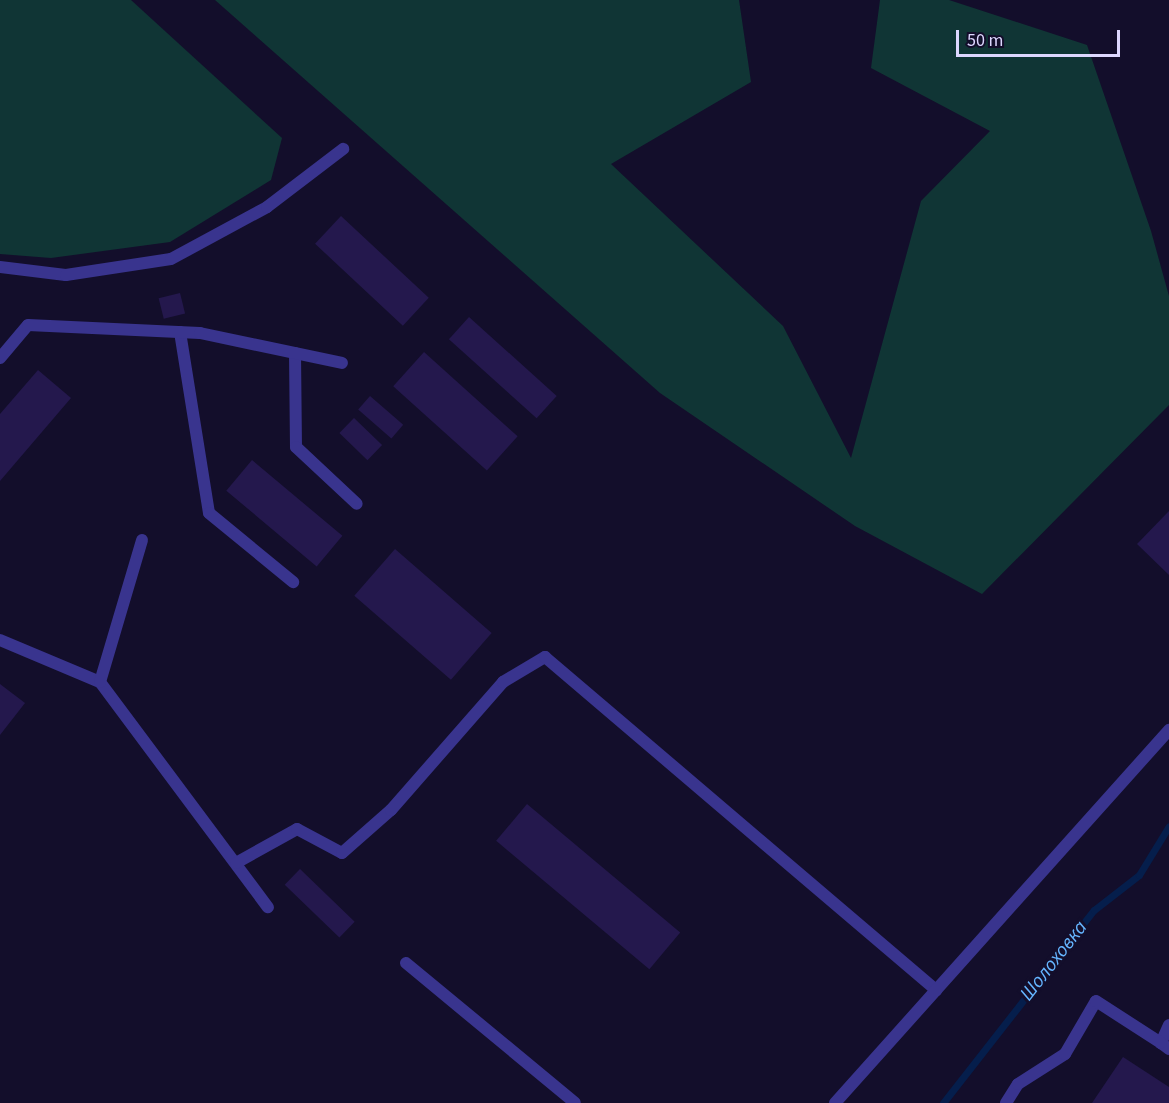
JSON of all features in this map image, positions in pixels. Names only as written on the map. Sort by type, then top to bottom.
[{"type":"lane","points":[[0,267],[66,275],[171,259],[267,207],[344,149]]},
{"type":"lane","points":[[0,358],[28,325],[180,332],[342,363]]},
{"type":"lane","points":[[180,332],[210,513],[292,582]]},
{"type":"lane","points":[[295,353],[296,447],[357,504]]},
{"type":"lane","points":[[100,682],[142,540]]},
{"type":"lane","points":[[0,640],[100,682],[268,906]]},
{"type":"lane","points":[[236,863],[297,829],[342,853],[390,810],[503,682],[545,657],[936,990]]},
{"type":"lane","points":[[835,1103],[1169,730]]},
{"type":"lane","points":[[406,963],[575,1103]]},
{"type":"lane","points":[[1006,1103],[1018,1084],[1065,1054],[1096,1001],[1165,1046],[1169,1025]]},
{"type":"green space","points":[[0,0],[131,0],[282,138],[271,180],[170,242],[51,258],[0,254]]},
{"type":"green space","points":[[215,0],[739,0],[751,82],[611,164],[783,326],[851,458],[921,201],[990,131],[871,68],[880,0],[949,0],[1087,45],[1151,231],[1169,296],[1169,405],[982,594],[855,526],[660,393]]},
{"type":"building","points":[[341,216],[429,298],[403,326],[315,244]]},
{"type":"building","points":[[180,293],[185,313],[164,319],[159,298]]},
{"type":"building","points":[[469,317],[557,396],[537,418],[449,339]]},
{"type":"building","points":[[424,352],[518,436],[487,470],[393,386]]},
{"type":"building","points":[[38,370],[71,398],[0,481],[0,414]]},
{"type":"building","points":[[370,396],[403,425],[391,438],[358,410]]},
{"type":"building","points":[[354,418],[382,445],[367,460],[339,433]]},
{"type":"building","points":[[252,460],[342,536],[317,566],[226,491]]},
{"type":"building","points":[[1169,511],[1169,575],[1137,544]]},
{"type":"building","points":[[395,549],[492,633],[451,680],[354,596]]},
{"type":"building","points":[[0,684],[25,703],[0,735]]},
{"type":"building","points":[[527,804],[680,933],[649,969],[496,841]]},
{"type":"building","points":[[300,869],[355,922],[339,938],[285,885]]},
{"type":"building","points":[[1123,1057],[1169,1087],[1169,1103],[1092,1103]]},
{"type":"waterway","name":"Шолоховка","points":[[943,1103],[1094,910],[1139,875],[1169,826]]}]
